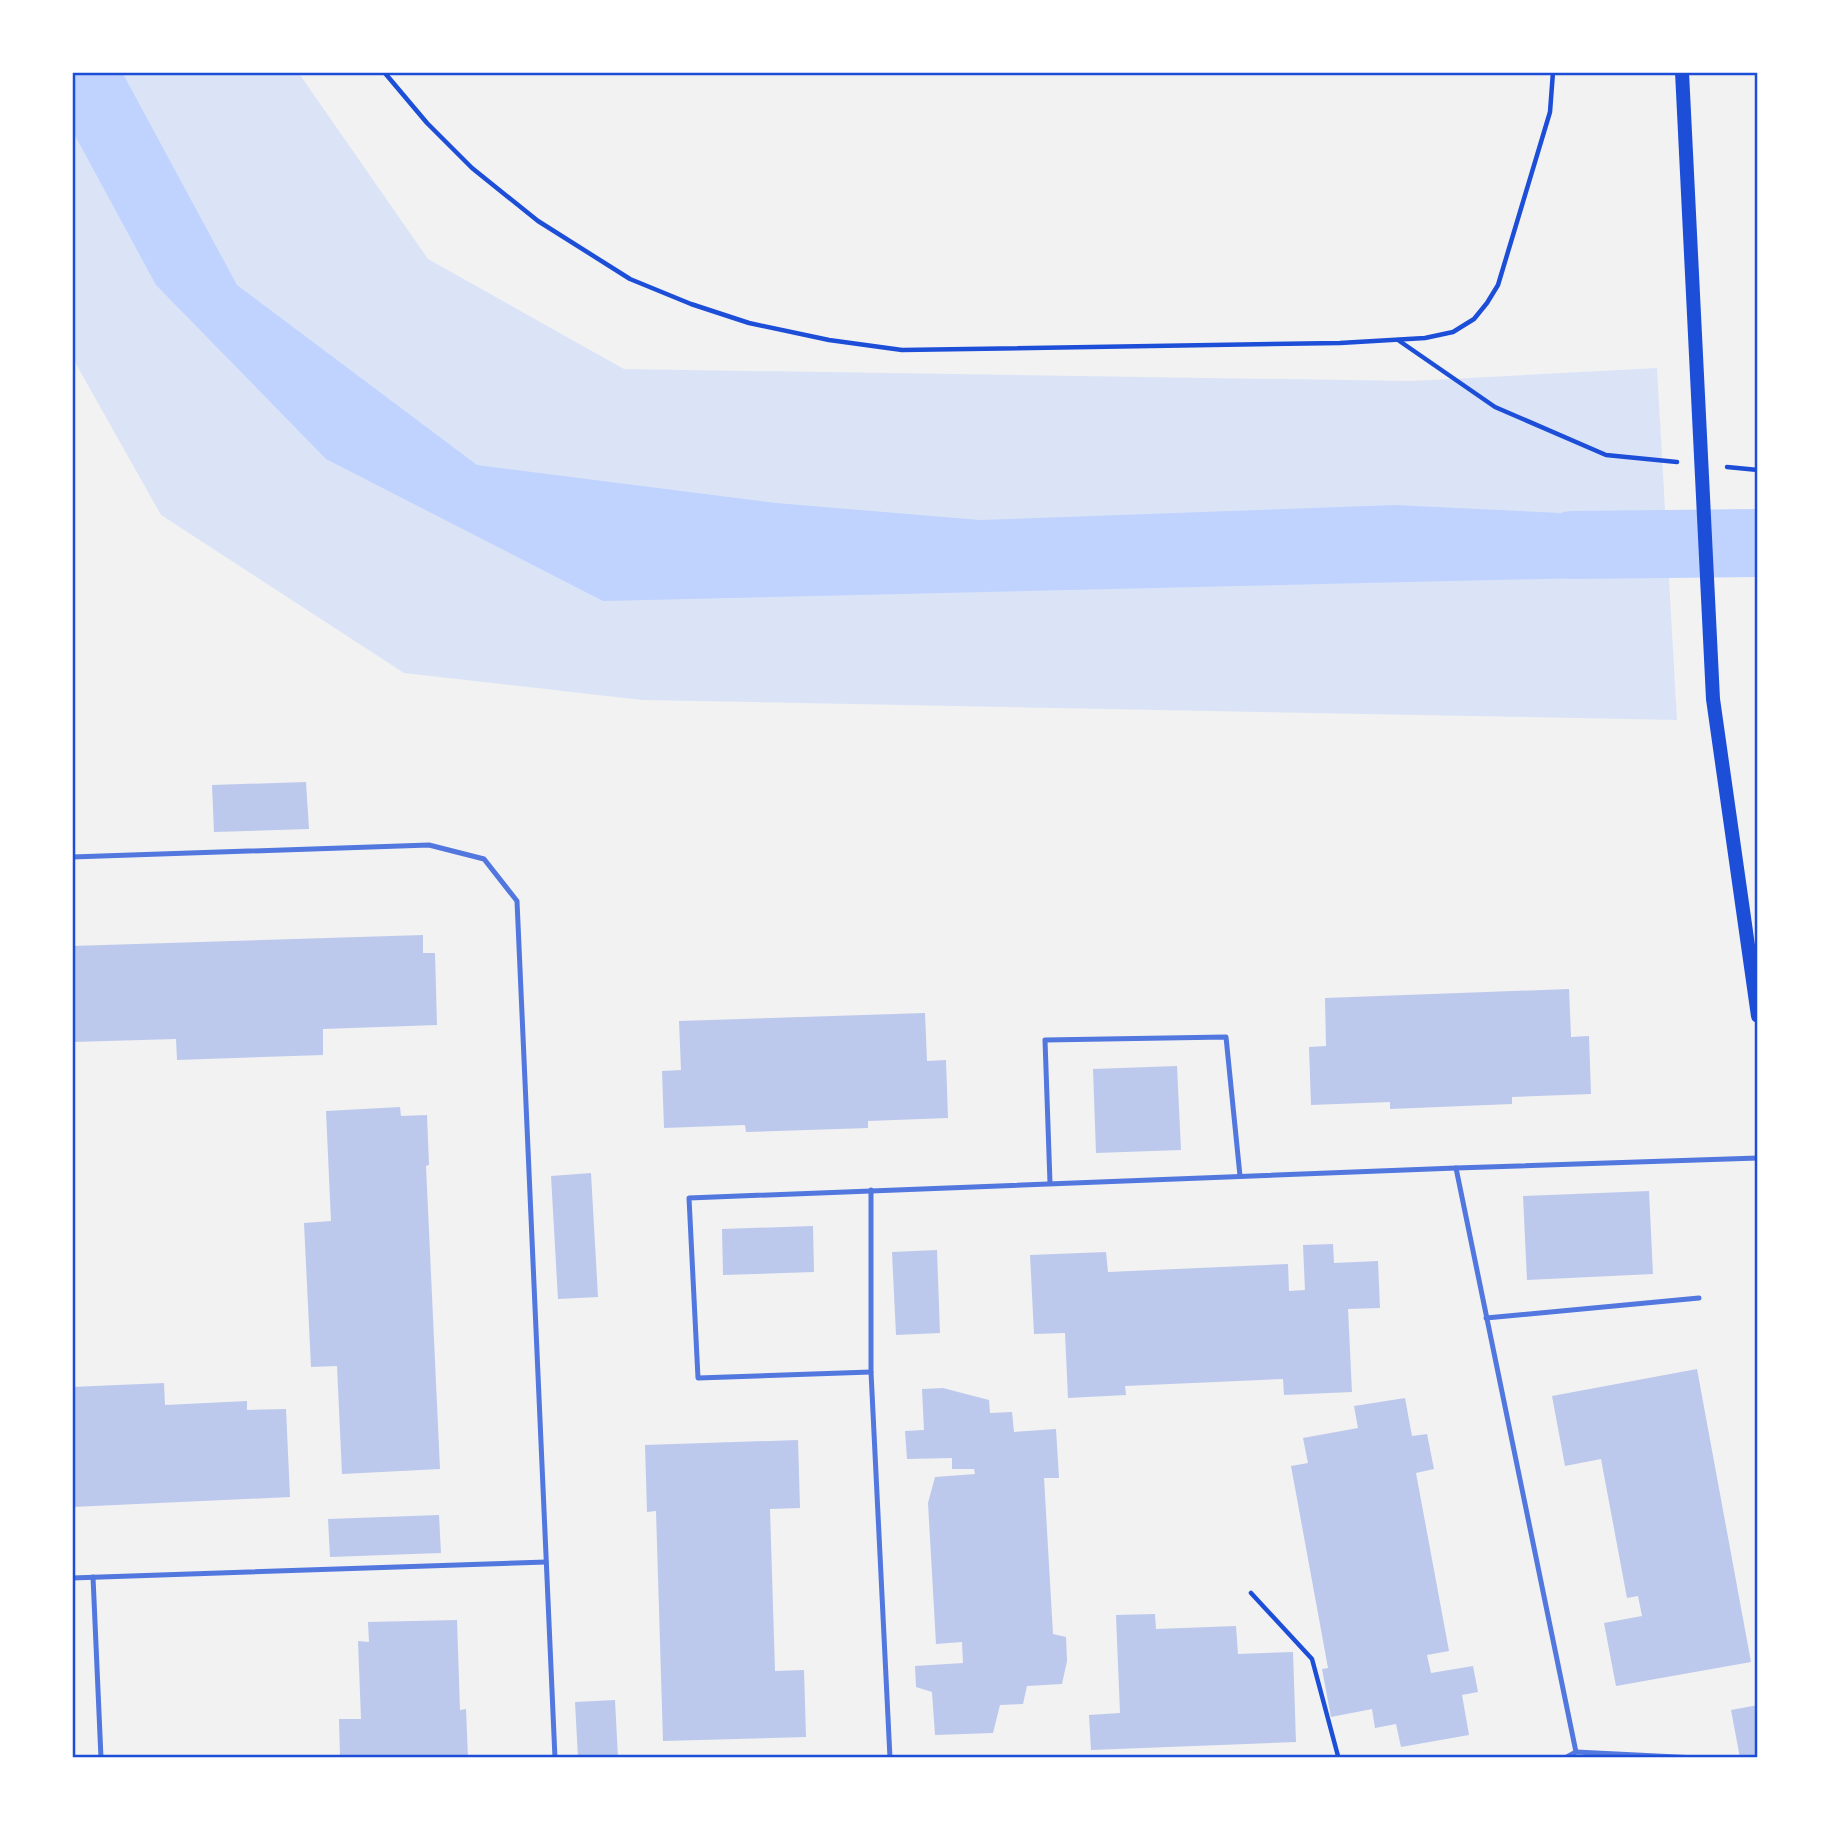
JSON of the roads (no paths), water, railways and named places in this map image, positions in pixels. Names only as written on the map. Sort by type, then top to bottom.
[{"type":"main road","points":[[1682,72],[1713,699],[1758,1016]]},
{"type":"lane","points":[[72,857],[429,845],[484,859],[517,901],[555,1758]]},
{"type":"lane","points":[[1050,1183],[1045,1040],[1226,1037],[1240,1176]]},
{"type":"lane","points":[[871,1372],[698,1378],[689,1198],[1758,1158]]},
{"type":"lane","points":[[1456,1168],[1576,1752]]},
{"type":"lane","points":[[871,1190],[871,1372],[890,1758]]},
{"type":"lane","points":[[1486,1318],[1699,1298]]},
{"type":"lane","points":[[72,1578],[546,1562]]},
{"type":"lane","points":[[93,1577],[101,1758]]},
{"type":"lane","points":[[1565,1758],[1576,1752],[1698,1758]]},
{"type":"water","points":[[72,72],[122,72],[237,285],[477,465],[776,503],[980,520],[1395,505],[1665,518],[1669,576],[603,601],[326,459],[156,285],[72,130]]},
{"type":"waterway","points":[[1572,545],[1758,543]]}]
